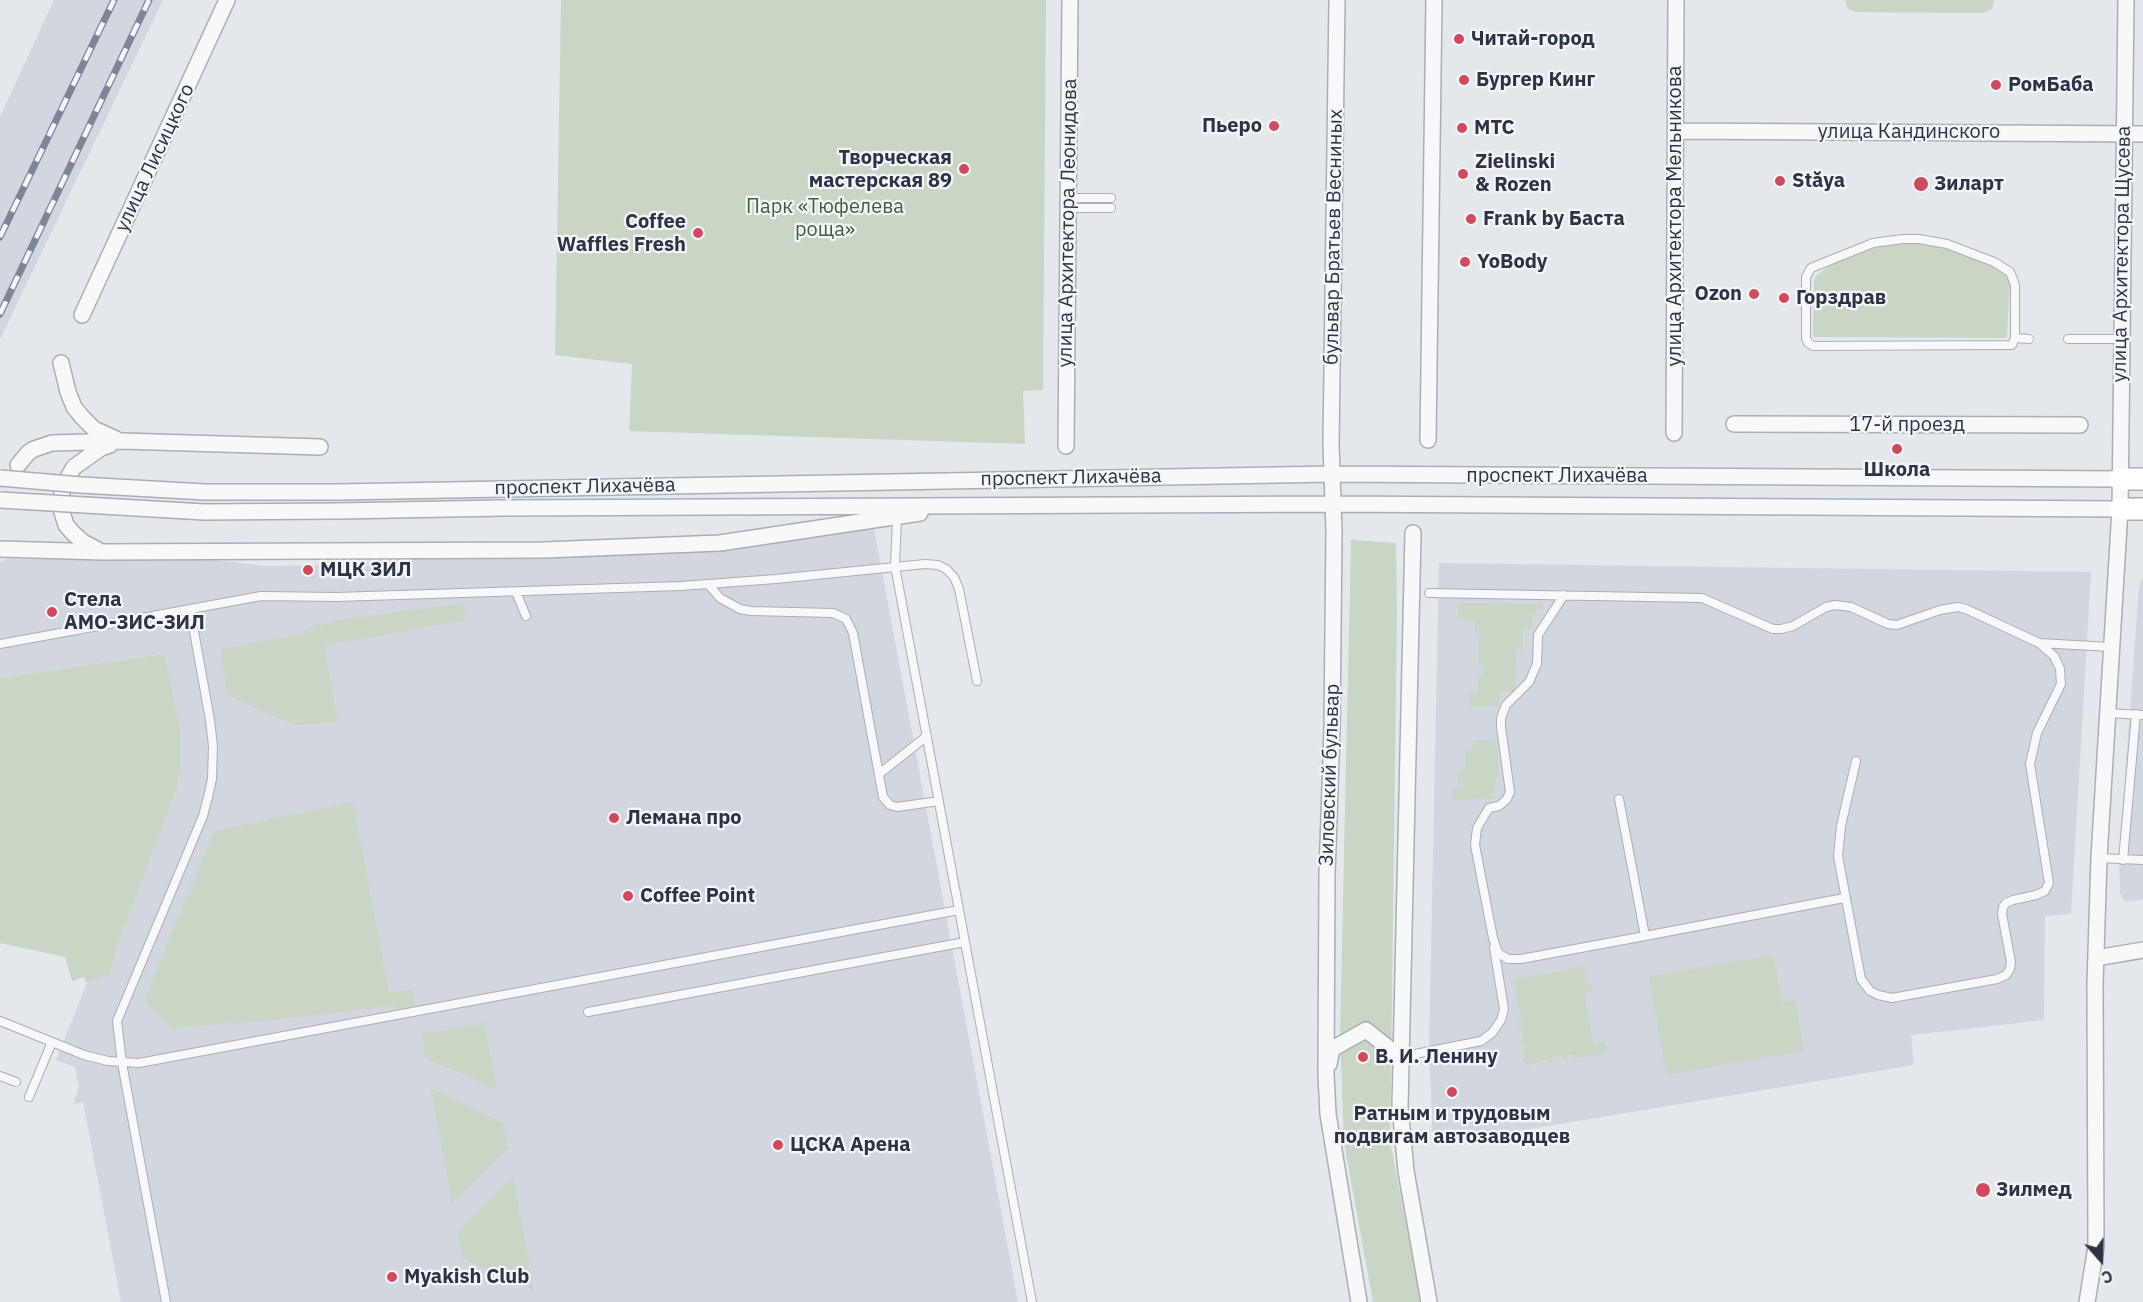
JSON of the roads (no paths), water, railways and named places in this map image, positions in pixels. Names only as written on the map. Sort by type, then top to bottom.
[{"type":"street","name":"улица Лисицкого","points":[[82,315],[227,0]]},
{"type":"street","name":"улица Архитектора Леонидова","points":[[1066,446],[1070,0]]},
{"type":"street","name":"бульвар Братьев Весниных","points":[[1332,474],[1337,0]]},
{"type":"street","points":[[1428,440],[1434,0]]},
{"type":"street","name":"улица Архитектора Мельникова","points":[[1674,433],[1676,0]]},
{"type":"street","name":"улица Архитектора Щусева","points":[[2087,1302],[2096,1247],[2096,958],[2099,858],[2120,509],[2126,0]]},
{"type":"street","name":"улица Кандинского","points":[[1675,131],[2143,134]]},
{"type":"street","points":[[61,363],[68,392],[81,417],[94,429],[122,441]]},
{"type":"street","name":"17-й проезд","points":[[1734,424],[2080,425]]},
{"type":"street","points":[[103,552],[83,542],[66,525],[60,506],[63,486],[74,467],[83,459],[101,448],[122,441]]},
{"type":"street","points":[[18,465],[28,453],[43,445],[122,441],[320,447]]},
{"type":"street","name":"проспект Лихачёва","points":[[0,478],[204,492],[338,492],[1332,474],[2143,479]]},
{"type":"street","name":"Зиловский бульвар","points":[[1332,474],[1334,504],[1332,728],[1327,874],[1326,1075],[1328,1114],[1359,1302]]},
{"type":"street","name":"проспект Лихачёва","points":[[0,500],[204,512],[503,508],[1334,504],[2143,509]]},
{"type":"street","points":[[0,549],[103,552],[544,550],[720,543],[920,513]]},
{"type":"street","points":[[1413,533],[1400,1106],[1407,1171],[1429,1302]]},
{"type":"street","points":[[2096,958],[2143,950]]},
{"type":"street","name":"Зиловский бульвар","points":[[1326,1075],[1332,1049],[1366,1030],[1400,1057]]},
{"type":"lane","points":[[1068,203],[1111,198]]},
{"type":"lane","points":[[1068,203],[1111,208]]},
{"type":"lane","points":[[1919,239],[1947,244],[1994,262],[2010,272],[2015,285],[2015,338],[2012,345],[2007,346],[1813,346],[1806,338],[1807,274],[1817,264],[1873,243],[1919,239]]},
{"type":"lane","points":[[2015,338],[2029,339]]},
{"type":"lane","points":[[2068,339],[2121,339]]},
{"type":"lane","points":[[897,518],[895,566],[1032,1302]]},
{"type":"lane","points":[[0,644],[261,596],[336,597],[708,584],[925,564],[938,565],[954,577],[959,589],[977,681]]},
{"type":"lane","points":[[708,584],[720,598],[740,609],[833,613],[846,619],[853,633],[883,797],[891,805],[904,807],[939,801]]},
{"type":"lane","points":[[516,592],[526,616]]},
{"type":"lane","points":[[1430,593],[1702,598],[1773,629],[1793,626],[1826,607],[1835,605],[1851,608],[1888,624],[1897,625],[1940,610],[1958,607],[2039,643],[2054,656],[2060,669],[2061,684],[2037,733],[2030,764],[2049,883],[2045,891],[2013,900],[2003,907],[2002,914],[2011,962],[2006,975],[1997,979],[1892,998],[1870,991],[1861,980],[1839,871],[1838,843],[1856,761]]},
{"type":"lane","points":[[1400,1057],[1481,1041],[1492,1033],[1501,1020],[1504,1009],[1475,844],[1477,828],[1489,808],[1499,806],[1507,799],[1510,792],[1501,718],[1506,705],[1529,682],[1537,664],[1538,635],[1564,595]]},
{"type":"lane","points":[[166,1302],[122,1063],[117,1021],[203,816],[212,779],[213,746],[210,720],[190,609]]},
{"type":"lane","points":[[2039,643],[2112,647]]},
{"type":"lane","points":[[2108,713],[2139,714],[2123,860]]},
{"type":"lane","points":[[879,774],[927,736]]},
{"type":"lane","points":[[1620,799],[1645,936]]},
{"type":"lane","points":[[2099,858],[2143,860]]},
{"type":"lane","points":[[1492,938],[1498,952],[1508,959],[1521,959],[1844,898]]},
{"type":"lane","points":[[0,1021],[84,1055],[122,1063],[138,1063],[959,909]]},
{"type":"lane","points":[[588,1012],[965,942]]},
{"type":"lane","points":[[29,1097],[52,1042]]},
{"type":"lane","points":[[0,1076],[16,1082]]},
{"type":"railway","points":[[0,237],[114,0]]},
{"type":"railway","points":[[0,314],[149,0]]},
{"type":"place","name":"Читай-город","points":[[1459,39]]},
{"type":"place","name":"Бургер Кинг","points":[[1464,80]]},
{"type":"place","name":"РомБаба","points":[[1996,85]]},
{"type":"place","name":"Пьеро","points":[[1274,126]]},
{"type":"place","name":"МТС","points":[[1462,128]]},
{"type":"place","name":"Творческая мастерская 89","points":[[964,169]]},
{"type":"place","name":"Zielinski & Rozen","points":[[1463,174]]},
{"type":"place","name":"Stăya","points":[[1780,181]]},
{"type":"place","name":"Зиларт","points":[[1921,184]]},
{"type":"place","name":"Frank by Баста","points":[[1471,219]]},
{"type":"place","name":"Coffee Waffles Fresh","points":[[698,233]]},
{"type":"place","name":"YoBody","points":[[1465,262]]},
{"type":"place","name":"Ozon","points":[[1754,294]]},
{"type":"place","name":"Горздрав","points":[[1784,298]]},
{"type":"place","name":"Школа","points":[[1897,449]]},
{"type":"place","name":"МЦК ЗИЛ","points":[[308,570]]},
{"type":"place","name":"Стела АМО-ЗИС-ЗИЛ","points":[[52,612]]},
{"type":"place","name":"Лемана про","points":[[614,818]]},
{"type":"place","name":"Coffee Point","points":[[628,896]]},
{"type":"place","name":"В. И. Ленину","points":[[1363,1057]]},
{"type":"place","name":"Ратным и трудовым подвигам автозаводцев","points":[[1452,1092]]},
{"type":"place","name":"ЦСКА Арена","points":[[778,1145]]},
{"type":"place","name":"Зилмед","points":[[1983,1190]]},
{"type":"place","name":"Myakish Club","points":[[392,1277]]},
{"type":"park label","name":"Парк «Тюфелева роща»","points":[[825,218]]}]
